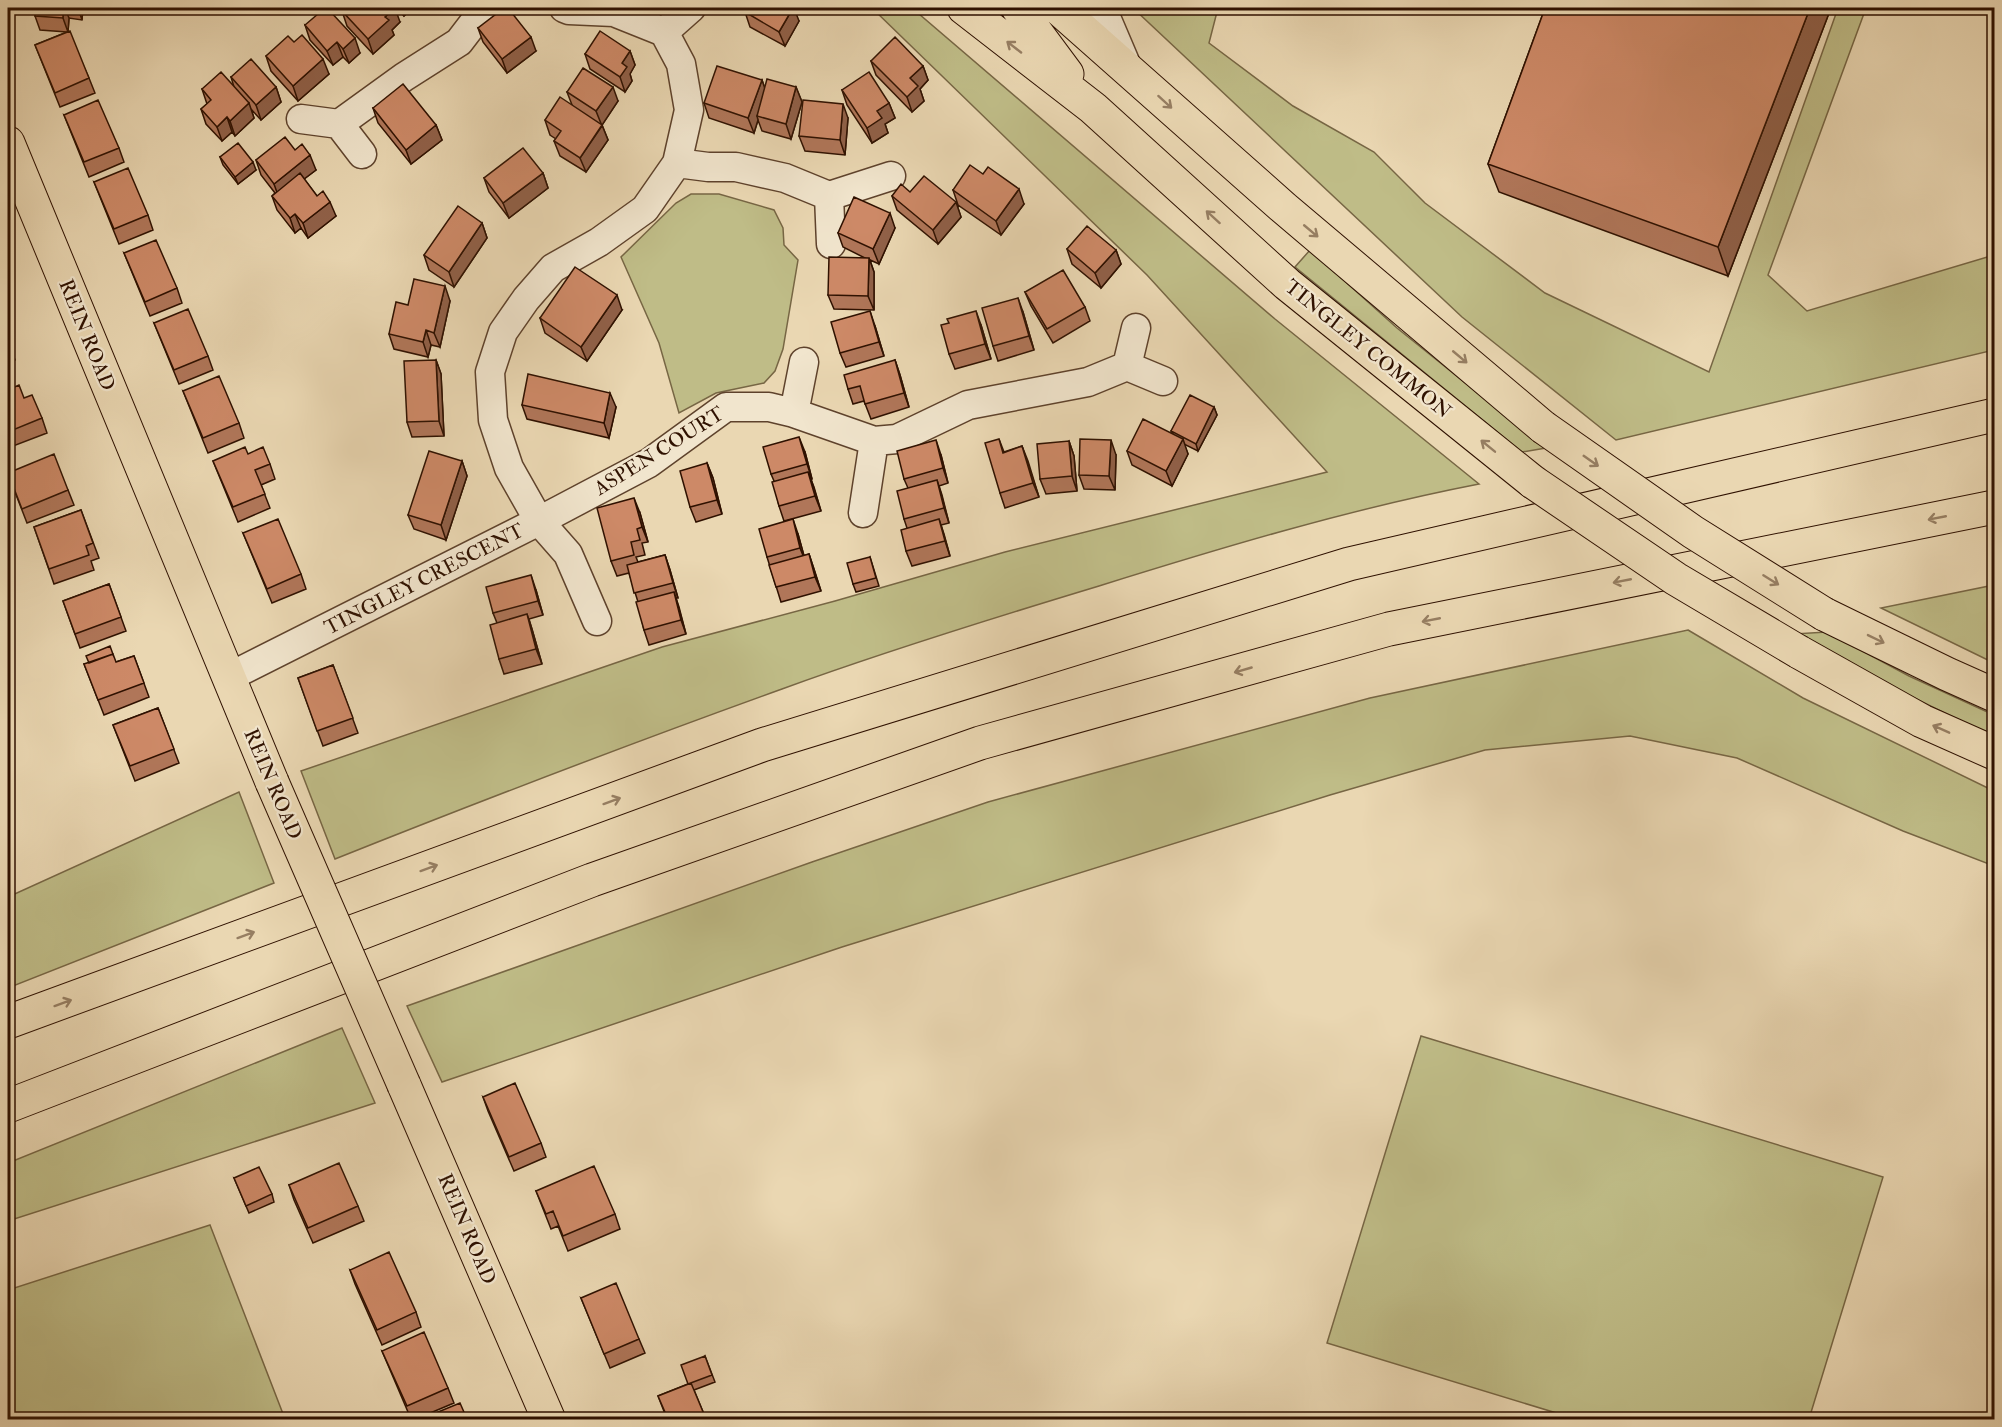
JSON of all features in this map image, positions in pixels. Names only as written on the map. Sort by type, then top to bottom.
[{"type":"main road","name":"TINGLEY COMMON","points":[[964,8],[1093,108],[1287,284],[1533,482],[1676,579],[1799,652],[1922,721],[1995,753]]},
{"type":"main road","points":[[1018,8],[1093,108]]},
{"type":"main road","points":[[1058,8],[1284,208],[1543,427],[1693,532],[1824,614],[1995,695]]},
{"type":"main road","name":"REIN ROAD","points":[[8,144],[272,782],[549,1419]]},
{"type":"main road","points":[[8,1022],[762,746],[1349,564],[1995,415]]},
{"type":"main road","points":[[8,1106],[592,880],[980,743],[1389,629],[1987,509]]},
{"type":"street","points":[[301,119],[339,124],[404,77],[459,42],[485,8]]},
{"type":"street","points":[[564,8],[614,12],[664,32],[691,8]]},
{"type":"street","points":[[1102,8],[1128,69]]},
{"type":"street","name":"TINGLEY CRESCENT","points":[[229,677],[540,521],[509,468],[493,420],[490,372],[503,332],[526,299],[553,268],[599,242],[645,209],[677,163],[689,110],[681,64],[664,32]]},
{"type":"street","points":[[339,124],[362,154]]},
{"type":"street","points":[[677,163],[708,167],[736,167],[785,178],[828,196],[891,176]]},
{"type":"street","points":[[828,196],[831,244]]},
{"type":"street","points":[[1136,328],[1127,366],[1163,381]]},
{"type":"street","points":[[794,413],[804,362]]},
{"type":"street","name":"ASPEN COURT","points":[[540,521],[649,462],[726,407],[769,407],[794,413],[874,441],[897,439],[968,405],[1088,382],[1127,366]]},
{"type":"street","points":[[863,513],[874,441]]},
{"type":"street","points":[[540,521],[568,554],[597,621]]},
{"type":"shaded area","points":[[872,8],[912,8],[1275,319],[1479,484],[1383,505],[1240,543],[900,648],[670,730],[335,859],[301,771],[662,647],[835,601],[1005,552],[1327,472],[1147,275]]},
{"type":"shaded area","points":[[1133,8],[1218,8],[1209,43],[1293,106],[1374,152],[1425,203],[1545,293],[1709,372],[1838,8],[1866,8],[1768,275],[1807,311],[1994,255],[1994,350],[1616,440],[1462,317]]},
{"type":"shaded area","points":[[691,194],[719,194],[774,210],[783,228],[784,245],[798,260],[783,349],[775,371],[764,383],[716,393],[679,413],[659,343],[621,257],[676,203]]},
{"type":"shaded area","points":[[1310,250],[1397,328],[1546,448],[1522,452],[1295,267]]},
{"type":"shaded area","points":[[1994,585],[1994,663],[1881,608]]},
{"type":"shaded area","points":[[1688,630],[1803,698],[1994,791],[1994,866],[1903,831],[1737,758],[1630,736],[1485,750],[1330,795],[842,947],[442,1082],[407,1006],[988,802],[1370,698]]},
{"type":"shaded area","points":[[1827,632],[1909,676],[1994,715],[1994,737],[1908,695],[1793,634]]},
{"type":"shaded area","points":[[239,792],[274,883],[8,988],[8,897]]},
{"type":"shaded area","points":[[342,1028],[375,1103],[8,1221],[8,1163]]},
{"type":"shaded area","points":[[1421,1036],[1883,1177],[1809,1419],[1576,1419],[1327,1343]]},
{"type":"shaded area","points":[[210,1225],[285,1419],[8,1419],[8,1290]]},
{"type":"building","points":[[36,8],[63,8],[63,18],[35,16]]},
{"type":"building","points":[[325,8],[355,38],[343,49],[337,42],[327,51],[305,25]]},
{"type":"building","points":[[346,8],[395,8],[385,17],[389,20],[368,39],[342,11]]},
{"type":"building","points":[[504,8],[508,8],[531,37],[502,59],[478,28]]},
{"type":"building","points":[[748,8],[793,8],[779,32],[745,12]]},
{"type":"building","points":[[1545,8],[1810,8],[1718,247],[1488,164]]},
{"type":"building","points":[[70,31],[89,78],[55,93],[35,45]]},
{"type":"building","points":[[600,31],[630,51],[622,63],[627,67],[620,77],[585,54]]},
{"type":"building","points":[[302,35],[323,59],[293,86],[266,56],[288,36],[294,42]]},
{"type":"building","points":[[895,37],[923,66],[910,78],[918,86],[907,97],[871,61]]},
{"type":"building","points":[[251,59],[276,87],[256,105],[231,77]]},
{"type":"building","points":[[717,66],[762,80],[748,118],[704,103]]},
{"type":"building","points":[[583,68],[613,87],[596,111],[567,92]]},
{"type":"building","points":[[221,72],[249,103],[230,121],[227,117],[217,127],[201,109],[211,100],[202,89]]},
{"type":"building","points":[[869,72],[889,103],[877,111],[882,118],[867,128],[842,90]]},
{"type":"building","points":[[767,79],[796,87],[786,124],[757,116]]},
{"type":"building","points":[[403,84],[436,125],[406,150],[373,108]]},
{"type":"building","points":[[560,97],[602,125],[580,158],[554,141],[561,131],[545,120]]},
{"type":"building","points":[[98,100],[119,148],[84,162],[64,115]]},
{"type":"building","points":[[803,100],[843,104],[840,140],[799,136]]},
{"type":"building","points":[[285,137],[295,150],[302,144],[310,155],[274,184],[256,160]]},
{"type":"building","points":[[238,143],[253,162],[235,177],[220,157]]},
{"type":"building","points":[[523,148],[543,173],[503,203],[484,178]]},
{"type":"building","points":[[970,165],[983,174],[988,167],[1019,189],[996,221],[953,190]]},
{"type":"building","points":[[128,168],[148,215],[114,229],[94,182]]},
{"type":"building","points":[[300,173],[317,196],[323,191],[330,202],[303,223],[295,214],[290,218],[272,196]]},
{"type":"building","points":[[924,176],[956,202],[933,230],[892,196],[901,184],[910,192]]},
{"type":"building","points":[[854,197],[890,213],[873,249],[838,233]]},
{"type":"building","points":[[458,206],[482,223],[449,272],[424,255]]},
{"type":"building","points":[[1087,226],[1116,250],[1095,273],[1067,249]]},
{"type":"building","points":[[156,240],[177,288],[145,302],[124,253]]},
{"type":"building","points":[[829,257],[869,258],[868,296],[828,295]]},
{"type":"building","points":[[575,267],[617,295],[581,347],[540,318]]},
{"type":"building","points":[[1063,270],[1085,307],[1047,329],[1025,292]]},
{"type":"building","points":[[414,279],[445,286],[434,333],[426,330],[423,342],[389,334],[396,302],[408,305]]},
{"type":"building","points":[[1018,298],[1029,336],[993,346],[982,308]]},
{"type":"building","points":[[188,309],[208,356],[174,370],[154,323]]},
{"type":"building","points":[[870,311],[879,342],[840,353],[831,322]]},
{"type":"building","points":[[976,311],[985,344],[949,354],[941,325],[949,323],[947,319]]},
{"type":"building","points":[[436,360],[439,421],[407,422],[404,361]]},
{"type":"building","points":[[895,360],[904,393],[865,404],[860,386],[848,389],[844,375]]},
{"type":"building","points":[[528,374],[610,393],[604,423],[522,405]]},
{"type":"building","points":[[219,376],[239,423],[203,438],[183,391]]},
{"type":"building","points":[[19,385],[24,398],[32,395],[42,418],[8,432],[8,390]]},
{"type":"building","points":[[1190,395],[1214,407],[1196,444],[1171,431]]},
{"type":"building","points":[[1143,419],[1183,439],[1166,471],[1127,451]]},
{"type":"building","points":[[799,437],[807,464],[771,474],[763,447]]},
{"type":"building","points":[[999,439],[1003,453],[1022,446],[1033,483],[1000,493],[985,443]]},
{"type":"building","points":[[1080,439],[1111,440],[1109,476],[1079,475]]},
{"type":"building","points":[[936,440],[943,468],[904,479],[897,451]]},
{"type":"building","points":[[1069,441],[1072,476],[1040,479],[1037,444]]},
{"type":"building","points":[[245,447],[248,454],[263,447],[270,464],[255,470],[265,494],[233,507],[213,461]]},
{"type":"building","points":[[429,451],[462,461],[441,525],[408,515]]},
{"type":"building","points":[[54,454],[68,490],[22,509],[8,473]]},
{"type":"building","points":[[707,463],[717,500],[690,507],[680,471]]},
{"type":"building","points":[[808,472],[815,496],[779,506],[772,482]]},
{"type":"building","points":[[937,480],[944,508],[904,519],[897,491]]},
{"type":"building","points":[[634,498],[642,527],[637,529],[640,540],[631,542],[634,555],[611,561],[597,508]]},
{"type":"building","points":[[81,510],[93,543],[86,546],[89,555],[49,569],[34,527]]},
{"type":"building","points":[[278,519],[301,574],[267,589],[243,533]]},
{"type":"building","points":[[793,519],[800,548],[767,557],[759,529]]},
{"type":"building","points":[[939,519],[945,541],[906,551],[901,530]]},
{"type":"building","points":[[809,554],[815,577],[776,587],[769,565]]},
{"type":"building","points":[[665,555],[673,583],[634,593],[627,565]]},
{"type":"building","points":[[870,557],[876,578],[853,584],[847,563]]},
{"type":"building","points":[[531,575],[538,601],[493,613],[486,587]]},
{"type":"building","points":[[109,584],[121,617],[75,634],[63,601]]},
{"type":"building","points":[[674,592],[681,620],[644,630],[636,602]]},
{"type":"building","points":[[527,614],[536,649],[499,659],[490,625]]},
{"type":"building","points":[[110,646],[113,654],[89,663],[86,656]]},
{"type":"building","points":[[113,654],[116,662],[134,656],[144,683],[98,700],[84,664]]},
{"type":"building","points":[[333,665],[353,718],[317,731],[298,678]]},
{"type":"building","points":[[158,708],[174,749],[130,766],[113,725]]},
{"type":"building","points":[[515,1083],[541,1143],[509,1157],[483,1097]]},
{"type":"building","points":[[339,1163],[358,1206],[308,1228],[289,1185]]},
{"type":"building","points":[[594,1166],[615,1214],[563,1236],[553,1211],[546,1214],[536,1191]]},
{"type":"building","points":[[259,1167],[272,1194],[246,1206],[234,1178]]},
{"type":"building","points":[[389,1252],[416,1312],[377,1330],[350,1270]]},
{"type":"building","points":[[616,1283],[639,1339],[604,1354],[581,1298]]},
{"type":"building","points":[[424,1332],[448,1388],[407,1406],[382,1351]]},
{"type":"building","points":[[705,1356],[712,1375],[688,1384],[681,1365]]},
{"type":"building","points":[[691,1383],[706,1419],[668,1419],[658,1396]]},
{"type":"building","points":[[460,1403],[467,1419],[421,1419]]}]
